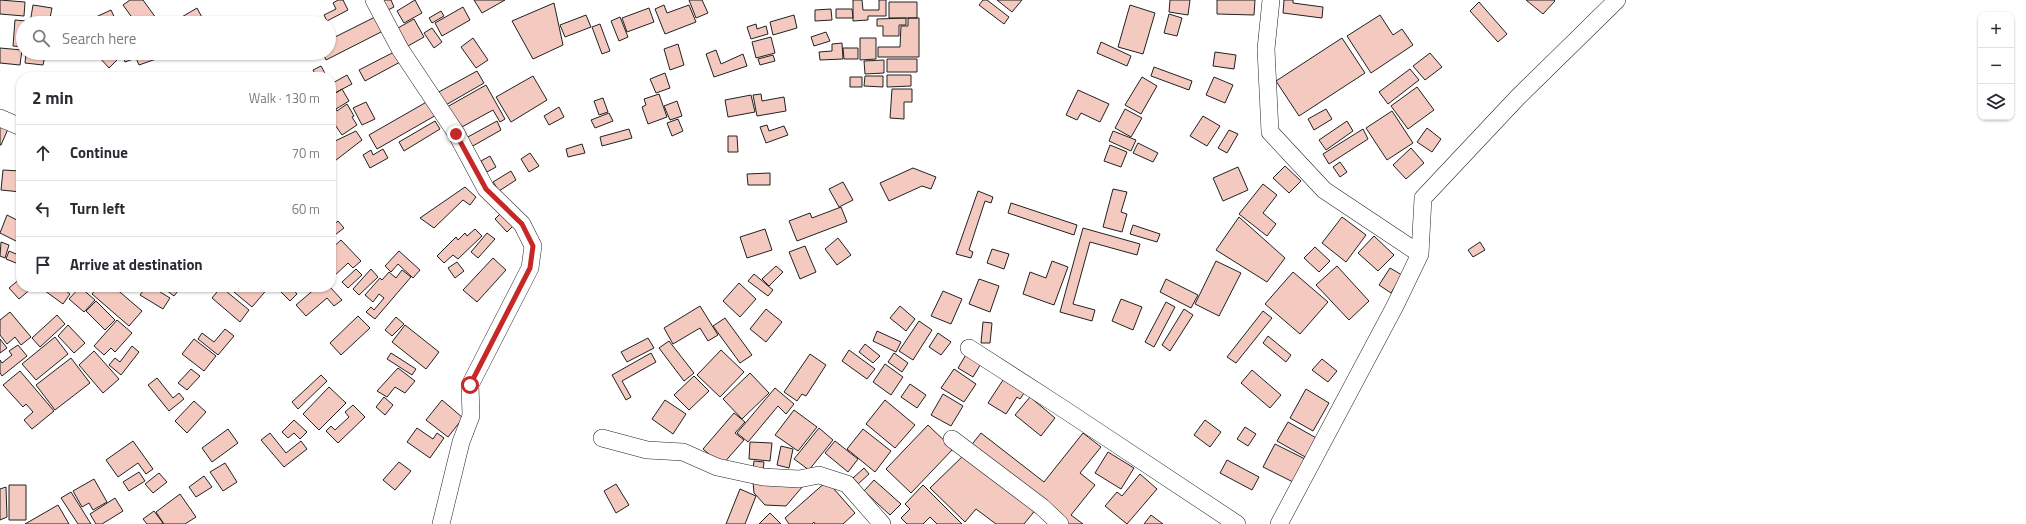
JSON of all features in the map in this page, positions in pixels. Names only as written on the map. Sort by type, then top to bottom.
[{"type":"street","points":[[374,0],[400,49],[456,134],[486,189],[522,224],[533,246],[530,268],[470,385],[471,416],[461,442],[441,524]]},
{"type":"street","points":[[1271,0],[1266,49],[1270,132],[1324,190],[1420,254]]},
{"type":"street","points":[[1279,524],[1391,313],[1420,254],[1423,198],[1518,97],[1617,0]]},
{"type":"street","points":[[0,118],[16,126]]},
{"type":"street","points":[[968,348],[1059,406],[1237,524]]},
{"type":"street","points":[[602,438],[648,450],[683,452],[717,467],[763,477],[799,479],[819,475],[847,484],[882,524]]},
{"type":"street","points":[[952,438],[1042,507],[1060,524]]},
{"type":"building","points":[[0,0],[25,2],[24,16],[0,14]]},
{"type":"building","points":[[130,0],[143,0],[155,16],[131,16],[123,5]]},
{"type":"building","points":[[338,0],[343,0],[348,10],[336,16],[324,16],[336,9],[333,3]]},
{"type":"building","points":[[380,0],[391,0],[394,7],[386,11]]},
{"type":"building","points":[[415,0],[422,13],[404,23],[397,11]]},
{"type":"building","points":[[474,0],[505,0],[482,13]]},
{"type":"building","points":[[689,0],[702,0],[708,13],[696,18]]},
{"type":"building","points":[[853,0],[862,0],[863,10],[879,10],[879,0],[886,0],[886,16],[868,16],[868,20],[853,21]]},
{"type":"building","points":[[983,0],[987,0],[1009,17],[1004,24],[979,5]]},
{"type":"building","points":[[997,0],[1022,0],[1012,12]]},
{"type":"building","points":[[1170,0],[1190,0],[1188,15],[1169,12]]},
{"type":"building","points":[[1217,0],[1255,0],[1254,15],[1217,14]]},
{"type":"building","points":[[1284,0],[1293,0],[1293,3],[1323,7],[1322,18],[1283,13]]},
{"type":"building","points":[[1526,0],[1554,0],[1555,1],[1543,14]]},
{"type":"building","points":[[889,2],[917,2],[917,18],[889,18]]},
{"type":"building","points":[[1479,2],[1507,34],[1498,42],[1470,11]]},
{"type":"building","points":[[554,3],[563,45],[533,59],[512,21]]},
{"type":"building","points":[[33,5],[52,8],[50,16],[31,16]]},
{"type":"building","points":[[664,5],[667,13],[689,5],[696,22],[665,34],[655,9]]},
{"type":"building","points":[[1130,5],[1155,13],[1143,54],[1118,47]]},
{"type":"building","points":[[463,7],[470,20],[442,36],[435,23]]},
{"type":"building","points":[[197,8],[201,16],[183,16]]},
{"type":"building","points":[[649,8],[654,22],[627,32],[622,18]]},
{"type":"building","points":[[831,9],[832,20],[815,21],[815,10]]},
{"type":"building","points":[[836,9],[852,9],[853,18],[836,18]]},
{"type":"building","points":[[111,10],[114,16],[98,16]]},
{"type":"building","points":[[441,11],[444,16],[432,23],[429,18]]},
{"type":"building","points":[[1169,14],[1182,18],[1177,36],[1164,33]]},
{"type":"building","points":[[586,15],[591,27],[565,37],[560,25]]},
{"type":"building","points":[[794,15],[797,28],[773,35],[770,22]]},
{"type":"building","points":[[1380,15],[1393,35],[1402,29],[1413,45],[1371,73],[1347,36]]},
{"type":"building","points":[[375,17],[383,31],[336,55],[336,36]]},
{"type":"building","points":[[620,17],[628,37],[619,41],[611,21]]},
{"type":"building","points":[[906,18],[906,25],[899,25],[899,36],[883,36],[883,26],[877,26],[877,19]]},
{"type":"building","points":[[908,18],[919,18],[919,57],[878,57],[878,47],[900,47],[901,26],[908,26]]},
{"type":"building","points":[[414,19],[424,37],[408,46],[398,28]]},
{"type":"building","points":[[15,20],[16,20],[16,46],[13,46]]},
{"type":"building","points":[[600,24],[610,51],[602,54],[592,27]]},
{"type":"building","points":[[756,24],[757,29],[766,26],[768,34],[751,39],[747,27]]},
{"type":"building","points":[[432,28],[442,42],[434,48],[424,33]]},
{"type":"building","points":[[826,32],[830,41],[814,46],[811,37]]},
{"type":"building","points":[[771,37],[775,53],[756,58],[752,42]]},
{"type":"building","points":[[473,38],[488,60],[476,68],[461,47]]},
{"type":"building","points":[[860,38],[876,38],[876,59],[860,60]]},
{"type":"building","points":[[1342,38],[1365,73],[1299,116],[1276,81]]},
{"type":"building","points":[[1101,42],[1131,56],[1127,66],[1097,53]]},
{"type":"building","points":[[842,43],[843,59],[820,60],[819,52],[832,51],[832,44]]},
{"type":"building","points":[[678,44],[684,65],[670,70],[664,49]]},
{"type":"building","points":[[0,48],[16,49],[16,60],[21,60],[20,65],[0,63]]},
{"type":"building","points":[[843,48],[858,48],[858,59],[844,59]]},
{"type":"building","points":[[716,50],[721,64],[743,54],[747,66],[714,77],[706,54]]},
{"type":"building","points":[[396,51],[402,61],[365,81],[359,70]]},
{"type":"building","points":[[1215,52],[1236,55],[1234,69],[1213,66]]},
{"type":"building","points":[[1430,53],[1442,67],[1425,80],[1413,66]]},
{"type":"building","points":[[773,55],[775,61],[760,65],[758,59]]},
{"type":"building","points":[[887,59],[917,59],[917,72],[887,72]]},
{"type":"building","points":[[25,60],[44,60],[43,65],[25,63]]},
{"type":"building","points":[[102,60],[117,60],[109,68]]},
{"type":"building","points":[[137,60],[153,60],[139,65]]},
{"type":"building","points":[[884,60],[884,73],[865,74],[864,61]]},
{"type":"building","points":[[321,66],[324,72],[314,72],[313,70]]},
{"type":"building","points":[[1154,67],[1192,81],[1189,90],[1151,76]]},
{"type":"building","points":[[1410,69],[1419,80],[1388,104],[1379,92]]},
{"type":"building","points":[[477,71],[484,83],[444,106],[437,93]]},
{"type":"building","points":[[665,73],[670,88],[656,93],[650,79]]},
{"type":"building","points":[[347,75],[352,84],[336,92],[336,81]]},
{"type":"building","points":[[887,75],[911,75],[911,86],[887,87]]},
{"type":"building","points":[[533,76],[547,100],[511,122],[496,97]]},
{"type":"building","points":[[865,76],[883,76],[883,87],[864,86]]},
{"type":"building","points":[[850,77],[862,77],[862,87],[850,87]]},
{"type":"building","points":[[1142,77],[1157,86],[1141,114],[1125,105]]},
{"type":"building","points":[[1214,77],[1233,85],[1225,103],[1206,95]]},
{"type":"building","points":[[486,85],[505,119],[500,122],[493,110],[460,128],[447,107]]},
{"type":"building","points":[[1417,87],[1434,110],[1408,129],[1391,106]]},
{"type":"building","points":[[342,89],[349,101],[336,109],[336,93]]},
{"type":"building","points":[[892,89],[912,89],[912,102],[904,102],[904,119],[890,118]]},
{"type":"building","points":[[1078,90],[1109,104],[1100,122],[1081,113],[1077,120],[1066,115]]},
{"type":"building","points":[[659,94],[667,117],[648,124],[642,107],[646,105],[644,99]]},
{"type":"building","points":[[761,94],[762,101],[784,97],[786,111],[757,116],[753,95]]},
{"type":"building","points":[[751,95],[755,112],[728,117],[725,100]]},
{"type":"building","points":[[603,98],[608,112],[599,115],[594,101]]},
{"type":"building","points":[[430,100],[438,114],[377,149],[369,135]]},
{"type":"building","points":[[677,101],[682,116],[670,120],[664,106]]},
{"type":"building","points":[[366,102],[375,119],[362,125],[353,108]]},
{"type":"building","points":[[347,104],[357,125],[342,135],[336,126],[336,109],[337,111]]},
{"type":"building","points":[[559,107],[564,117],[549,125],[544,116]]},
{"type":"building","points":[[1125,109],[1142,118],[1131,137],[1115,128]]},
{"type":"building","points":[[1326,109],[1332,119],[1314,130],[1308,119]]},
{"type":"building","points":[[1392,111],[1413,143],[1387,160],[1366,128]]},
{"type":"building","points":[[609,113],[613,121],[595,128],[591,120]]},
{"type":"building","points":[[1203,116],[1220,126],[1207,146],[1190,136]]},
{"type":"building","points":[[678,119],[683,131],[672,136],[667,123]]},
{"type":"building","points":[[435,121],[440,129],[404,151],[399,142]]},
{"type":"building","points":[[497,121],[501,130],[471,147],[466,138]]},
{"type":"building","points":[[1347,121],[1353,131],[1326,150],[1319,140]]},
{"type":"building","points":[[767,125],[769,131],[784,126],[788,135],[766,143],[760,127]]},
{"type":"building","points":[[0,126],[8,129],[1,145],[0,145]]},
{"type":"building","points":[[1427,128],[1441,139],[1432,152],[1417,142]]},
{"type":"building","points":[[629,129],[632,138],[602,146],[600,137]]},
{"type":"building","points":[[1363,129],[1368,139],[1329,164],[1323,154]]},
{"type":"building","points":[[1229,130],[1238,134],[1227,153],[1218,148]]},
{"type":"building","points":[[356,131],[362,140],[336,160],[336,141]]},
{"type":"building","points":[[1113,131],[1136,140],[1131,151],[1109,141]]},
{"type":"building","points":[[728,136],[737,136],[738,152],[728,152]]},
{"type":"building","points":[[1138,143],[1158,153],[1153,162],[1133,153]]},
{"type":"building","points":[[582,144],[585,153],[568,157],[566,149]]},
{"type":"building","points":[[1110,145],[1127,152],[1121,167],[1104,161]]},
{"type":"building","points":[[1411,148],[1424,163],[1406,179],[1393,165]]},
{"type":"building","points":[[383,149],[388,158],[370,168],[363,155],[371,150],[373,155]]},
{"type":"building","points":[[530,153],[539,166],[529,172],[521,159]]},
{"type":"building","points":[[490,156],[496,167],[487,172],[481,161]]},
{"type":"building","points":[[1340,162],[1347,172],[1340,177],[1333,167]]},
{"type":"building","points":[[1285,166],[1301,181],[1289,193],[1273,178]]},
{"type":"building","points":[[1238,167],[1248,190],[1223,201],[1213,178]]},
{"type":"building","points":[[913,168],[936,177],[931,189],[922,186],[889,201],[880,183]]},
{"type":"building","points":[[3,170],[16,171],[16,192],[1,190]]},
{"type":"building","points":[[511,171],[516,180],[499,191],[493,182]]},
{"type":"building","points":[[770,173],[770,185],[748,185],[747,174]]},
{"type":"building","points":[[843,182],[853,200],[839,207],[829,189]]},
{"type":"building","points":[[1263,184],[1277,195],[1263,213],[1276,224],[1267,236],[1239,214]]},
{"type":"building","points":[[465,187],[476,197],[470,205],[463,200],[434,228],[420,218]]},
{"type":"building","points":[[1113,189],[1127,192],[1121,212],[1127,214],[1122,232],[1103,227]]},
{"type":"building","points":[[978,191],[993,197],[991,203],[985,201],[969,250],[973,252],[971,258],[956,254]]},
{"type":"building","points":[[1011,203],[1077,225],[1074,235],[1008,213]]},
{"type":"building","points":[[841,207],[847,222],[797,241],[789,221],[810,213],[812,218]]},
{"type":"building","points":[[503,211],[515,224],[507,232],[495,219]]},
{"type":"building","points":[[7,215],[16,220],[16,241],[0,233]]},
{"type":"building","points":[[1239,217],[1285,258],[1267,282],[1216,250]]},
{"type":"building","points":[[1342,217],[1366,235],[1346,262],[1322,243]]},
{"type":"building","points":[[338,221],[344,228],[336,234],[336,223]]},
{"type":"building","points":[[1133,225],[1160,234],[1157,242],[1130,234]]},
{"type":"building","points":[[1083,228],[1140,244],[1137,255],[1090,242],[1073,304],[1095,310],[1092,321],[1060,312]]},
{"type":"building","points":[[475,229],[482,236],[458,259],[453,255],[444,263],[437,256],[456,237],[458,240],[465,233],[467,236]]},
{"type":"building","points":[[765,229],[772,250],[747,258],[740,237]]},
{"type":"building","points":[[487,233],[495,239],[478,258],[471,252]]},
{"type":"building","points":[[1374,236],[1394,255],[1378,271],[1358,253]]},
{"type":"building","points":[[838,238],[851,255],[837,265],[825,249]]},
{"type":"building","points":[[341,240],[361,261],[353,268],[348,263],[336,274],[336,244]]},
{"type":"building","points":[[1,242],[9,245],[5,258],[0,256]]},
{"type":"building","points":[[1480,242],[1485,250],[1473,257],[1468,250]]},
{"type":"building","points":[[805,246],[816,272],[800,279],[789,252]]},
{"type":"building","points":[[1315,247],[1330,261],[1319,272],[1304,258]]},
{"type":"building","points":[[992,249],[1009,254],[1004,269],[987,263]]},
{"type":"building","points":[[9,251],[16,254],[16,263],[6,259]]},
{"type":"building","points":[[399,251],[420,270],[413,278],[398,264],[391,272],[385,266]]},
{"type":"building","points":[[493,258],[506,270],[477,302],[463,290]]},
{"type":"building","points":[[1052,261],[1068,267],[1054,305],[1023,294],[1030,272],[1046,278]]},
{"type":"building","points":[[1216,261],[1241,273],[1219,316],[1195,304]]},
{"type":"building","points":[[457,262],[464,271],[455,278],[448,268]]},
{"type":"building","points":[[776,266],[783,272],[769,286],[762,279]]},
{"type":"building","points":[[1337,266],[1369,301],[1349,320],[1316,285]]},
{"type":"building","points":[[1390,268],[1402,275],[1391,293],[1379,285]]},
{"type":"building","points":[[356,269],[362,275],[348,288],[342,282]]},
{"type":"building","points":[[371,269],[378,277],[359,295],[353,289]]},
{"type":"building","points":[[402,270],[411,277],[375,319],[366,312],[371,307],[374,310],[384,298],[379,294],[373,302],[365,295],[380,278],[382,280],[389,272],[396,278]]},
{"type":"building","points":[[1293,272],[1328,302],[1300,334],[1265,304]]},
{"type":"building","points":[[754,274],[773,290],[768,296],[748,281]]},
{"type":"building","points":[[979,279],[999,286],[990,312],[969,304]]},
{"type":"building","points":[[1166,279],[1198,295],[1191,308],[1160,292]]},
{"type":"building","points":[[16,282],[16,292],[27,292],[19,299],[9,288]]},
{"type":"building","points":[[739,283],[756,299],[740,317],[723,301]]},
{"type":"building","points":[[943,291],[962,299],[951,324],[931,316]]},
{"type":"building","points":[[46,292],[67,292],[70,294],[63,304]]},
{"type":"building","points":[[75,292],[86,292],[95,300],[84,312],[69,299]]},
{"type":"building","points":[[94,292],[120,292],[142,311],[129,326],[92,294]]},
{"type":"building","points":[[142,292],[160,292],[170,298],[163,309],[140,295]]},
{"type":"building","points":[[169,292],[177,292],[174,296]]},
{"type":"building","points":[[217,292],[227,292],[249,310],[240,322],[212,298]]},
{"type":"building","points":[[234,292],[265,292],[252,307]]},
{"type":"building","points":[[281,292],[295,292],[297,294],[290,301]]},
{"type":"building","points":[[311,292],[335,292],[342,300],[334,306],[327,298],[306,316],[296,305]]},
{"type":"building","points":[[1121,299],[1142,307],[1133,330],[1112,321]]},
{"type":"building","points":[[96,301],[115,320],[105,330],[86,311]]},
{"type":"building","points":[[1166,302],[1175,307],[1154,347],[1145,342]]},
{"type":"building","points":[[700,306],[718,335],[708,341],[700,328],[673,344],[664,328]]},
{"type":"building","points":[[900,306],[915,319],[906,331],[890,318]]},
{"type":"building","points":[[766,309],[782,322],[766,342],[750,329]]},
{"type":"building","points":[[1184,309],[1193,315],[1170,351],[1162,345]]},
{"type":"building","points":[[1263,311],[1272,318],[1236,363],[1227,357]]},
{"type":"building","points":[[10,312],[31,337],[21,345],[15,337],[7,344],[0,335],[0,320]]},
{"type":"building","points":[[57,315],[65,324],[40,347],[32,338]]},
{"type":"building","points":[[358,316],[370,328],[341,355],[330,343]]},
{"type":"building","points":[[396,317],[404,324],[392,336],[385,330]]},
{"type":"building","points":[[725,318],[752,355],[740,363],[713,326]]},
{"type":"building","points":[[117,320],[132,333],[115,352],[111,348],[104,355],[94,346]]},
{"type":"building","points":[[919,321],[932,330],[913,360],[899,351]]},
{"type":"building","points":[[983,322],[992,323],[990,343],[981,343]]},
{"type":"building","points":[[68,325],[85,343],[74,353],[58,336]]},
{"type":"building","points":[[405,325],[439,352],[426,369],[392,342]]},
{"type":"building","points":[[225,329],[234,336],[218,355],[198,339],[202,333],[214,342]]},
{"type":"building","points":[[877,331],[901,342],[896,352],[873,341]]},
{"type":"building","points":[[938,333],[951,342],[941,355],[929,347]]},
{"type":"building","points":[[1268,336],[1291,355],[1286,362],[1263,343]]},
{"type":"building","points":[[55,337],[68,354],[36,380],[22,364]]},
{"type":"building","points":[[648,338],[654,348],[627,362],[621,352]]},
{"type":"building","points":[[0,339],[7,348],[0,353]]},
{"type":"building","points":[[194,339],[216,356],[204,371],[182,354]]},
{"type":"building","points":[[669,341],[694,373],[684,381],[659,348]]},
{"type":"building","points":[[865,344],[880,356],[873,363],[859,352]]},
{"type":"building","points":[[18,345],[27,356],[2,376],[0,373],[0,360],[2,363],[12,355],[9,351]]},
{"type":"building","points":[[132,346],[139,352],[121,375],[109,365],[115,358],[120,362]]},
{"type":"building","points":[[721,350],[744,372],[720,397],[697,375]]},
{"type":"building","points":[[849,350],[875,369],[867,379],[842,361]]},
{"type":"building","points":[[94,351],[119,379],[103,393],[79,365]]},
{"type":"building","points":[[391,353],[416,369],[412,375],[387,359]]},
{"type":"building","points":[[651,353],[656,362],[622,381],[631,397],[626,400],[612,375]]},
{"type":"building","points":[[894,353],[908,363],[902,372],[888,362]]},
{"type":"building","points":[[967,353],[982,362],[973,377],[958,368]]},
{"type":"building","points":[[810,354],[826,365],[806,396],[802,394],[797,401],[784,392]]},
{"type":"building","points":[[71,358],[90,383],[55,410],[36,385]]},
{"type":"building","points":[[1322,359],[1337,371],[1328,382],[1312,370]]},
{"type":"building","points":[[885,364],[903,377],[891,395],[873,382]]},
{"type":"building","points":[[398,368],[415,381],[405,393],[395,387],[387,397],[377,391]]},
{"type":"building","points":[[191,369],[200,376],[187,390],[178,383]]},
{"type":"building","points":[[954,369],[976,384],[964,402],[941,388]]},
{"type":"building","points":[[1252,370],[1281,395],[1270,408],[1241,383]]},
{"type":"building","points":[[20,371],[54,411],[32,429],[24,420],[33,412],[26,404],[23,407],[3,385]]},
{"type":"building","points":[[750,373],[769,393],[742,419],[723,399]]},
{"type":"building","points":[[321,375],[327,381],[298,409],[292,402]]},
{"type":"building","points":[[694,376],[709,391],[689,410],[674,395]]},
{"type":"building","points":[[157,378],[173,398],[179,393],[184,399],[169,411],[148,385]]},
{"type":"building","points":[[1003,380],[1024,393],[1020,399],[1017,397],[1006,414],[988,403]]},
{"type":"building","points":[[910,384],[926,395],[917,408],[901,397]]},
{"type":"building","points":[[329,387],[346,403],[319,430],[303,414]]},
{"type":"building","points":[[775,388],[794,404],[786,414],[778,406],[748,442],[737,433]]},
{"type":"building","points":[[1306,389],[1329,403],[1313,431],[1290,418]]},
{"type":"building","points":[[943,394],[963,406],[951,426],[931,415]]},
{"type":"building","points":[[384,397],[393,405],[385,415],[376,407]]},
{"type":"building","points":[[1030,397],[1055,418],[1041,436],[1015,415]]},
{"type":"building","points":[[442,400],[463,418],[448,437],[426,420]]},
{"type":"building","points":[[665,400],[686,414],[673,434],[652,419]]},
{"type":"building","points":[[885,400],[915,425],[895,448],[866,424]]},
{"type":"building","points":[[194,401],[206,412],[187,433],[175,421]]},
{"type":"building","points":[[353,405],[365,417],[338,443],[326,431],[331,426],[335,430],[349,417],[345,412]]},
{"type":"building","points":[[794,410],[817,427],[798,451],[775,435]]},
{"type":"building","points":[[734,413],[745,422],[735,433],[744,440],[722,465],[703,449]]},
{"type":"building","points":[[294,420],[307,432],[300,439],[294,433],[288,438],[282,432]]},
{"type":"building","points":[[1205,420],[1221,432],[1210,447],[1194,435]]},
{"type":"building","points":[[1288,422],[1318,439],[1307,458],[1277,441]]},
{"type":"building","points":[[928,425],[953,449],[911,493],[886,469]]},
{"type":"building","points":[[1245,427],[1256,434],[1248,446],[1237,439]]},
{"type":"building","points":[[417,428],[433,439],[437,433],[444,438],[430,458],[407,442]]},
{"type":"building","points":[[819,428],[833,440],[809,470],[794,459]]},
{"type":"building","points":[[228,429],[238,443],[212,462],[202,448]]},
{"type":"building","points":[[863,429],[891,451],[875,472],[847,449]]},
{"type":"building","points":[[270,433],[286,453],[301,441],[307,449],[284,467],[261,440]]},
{"type":"building","points":[[981,433],[1044,482],[1083,433],[1101,447],[1080,473],[1095,485],[1071,515],[1083,524],[1067,524],[969,448]]},
{"type":"building","points":[[133,441],[153,469],[146,474],[138,463],[118,477],[106,460]]},
{"type":"building","points":[[835,441],[858,459],[848,472],[825,453]]},
{"type":"building","points":[[750,442],[772,443],[770,461],[749,459]]},
{"type":"building","points":[[1275,444],[1307,460],[1295,483],[1263,467]]},
{"type":"building","points":[[781,446],[793,449],[789,468],[777,465]]},
{"type":"building","points":[[1108,452],[1134,468],[1121,489],[1095,473]]},
{"type":"building","points":[[966,453],[1037,508],[1024,524],[996,524],[976,509],[965,522],[930,488]]},
{"type":"building","points":[[1227,460],[1259,477],[1252,490],[1220,473]]},
{"type":"building","points":[[754,461],[764,462],[763,471],[753,469]]},
{"type":"building","points":[[399,462],[411,471],[395,490],[383,480]]},
{"type":"building","points":[[225,463],[237,482],[223,491],[210,472]]},
{"type":"building","points":[[864,468],[869,474],[858,484],[853,478]]},
{"type":"building","points":[[139,472],[145,481],[129,491],[123,482]]},
{"type":"building","points":[[159,473],[167,482],[153,493],[145,484]]},
{"type":"building","points":[[1140,474],[1157,489],[1127,524],[1105,506],[1117,492],[1122,496]]},
{"type":"building","points":[[204,476],[212,487],[196,497],[189,487]]},
{"type":"building","points":[[94,479],[107,502],[93,510],[89,503],[82,507],[73,491]]},
{"type":"building","points":[[874,480],[901,504],[890,515],[864,491]]},
{"type":"building","points":[[827,481],[855,513],[843,524],[815,524],[814,522],[812,524],[789,524],[785,518]]},
{"type":"building","points":[[753,482],[803,486],[786,506],[765,505],[754,493]]},
{"type":"building","points":[[616,484],[629,505],[616,513],[604,491]]},
{"type":"building","points":[[9,485],[26,485],[26,520],[9,520]]},
{"type":"building","points":[[923,485],[962,524],[937,524],[930,517],[923,524],[907,524],[901,518],[910,509],[905,504]]},
{"type":"building","points":[[6,487],[7,517],[0,520],[0,489]]},
{"type":"building","points":[[740,489],[756,496],[745,524],[726,524]]},
{"type":"building","points":[[71,492],[91,524],[78,524],[61,498]]},
{"type":"building","points":[[180,494],[196,517],[185,524],[164,524],[156,512]]},
{"type":"building","points":[[115,498],[123,511],[102,524],[96,524],[90,514]]},
{"type":"building","points":[[58,505],[69,524],[25,524]]},
{"type":"building","points":[[154,511],[163,523],[147,524],[143,519]]},
{"type":"building","points":[[770,513],[781,524],[759,524]]},
{"type":"building","points":[[1151,515],[1163,524],[1144,524]]},
{"type":"route","points":[[456,134],[486,189],[522,224],[533,246],[530,268],[470,385]]}]
